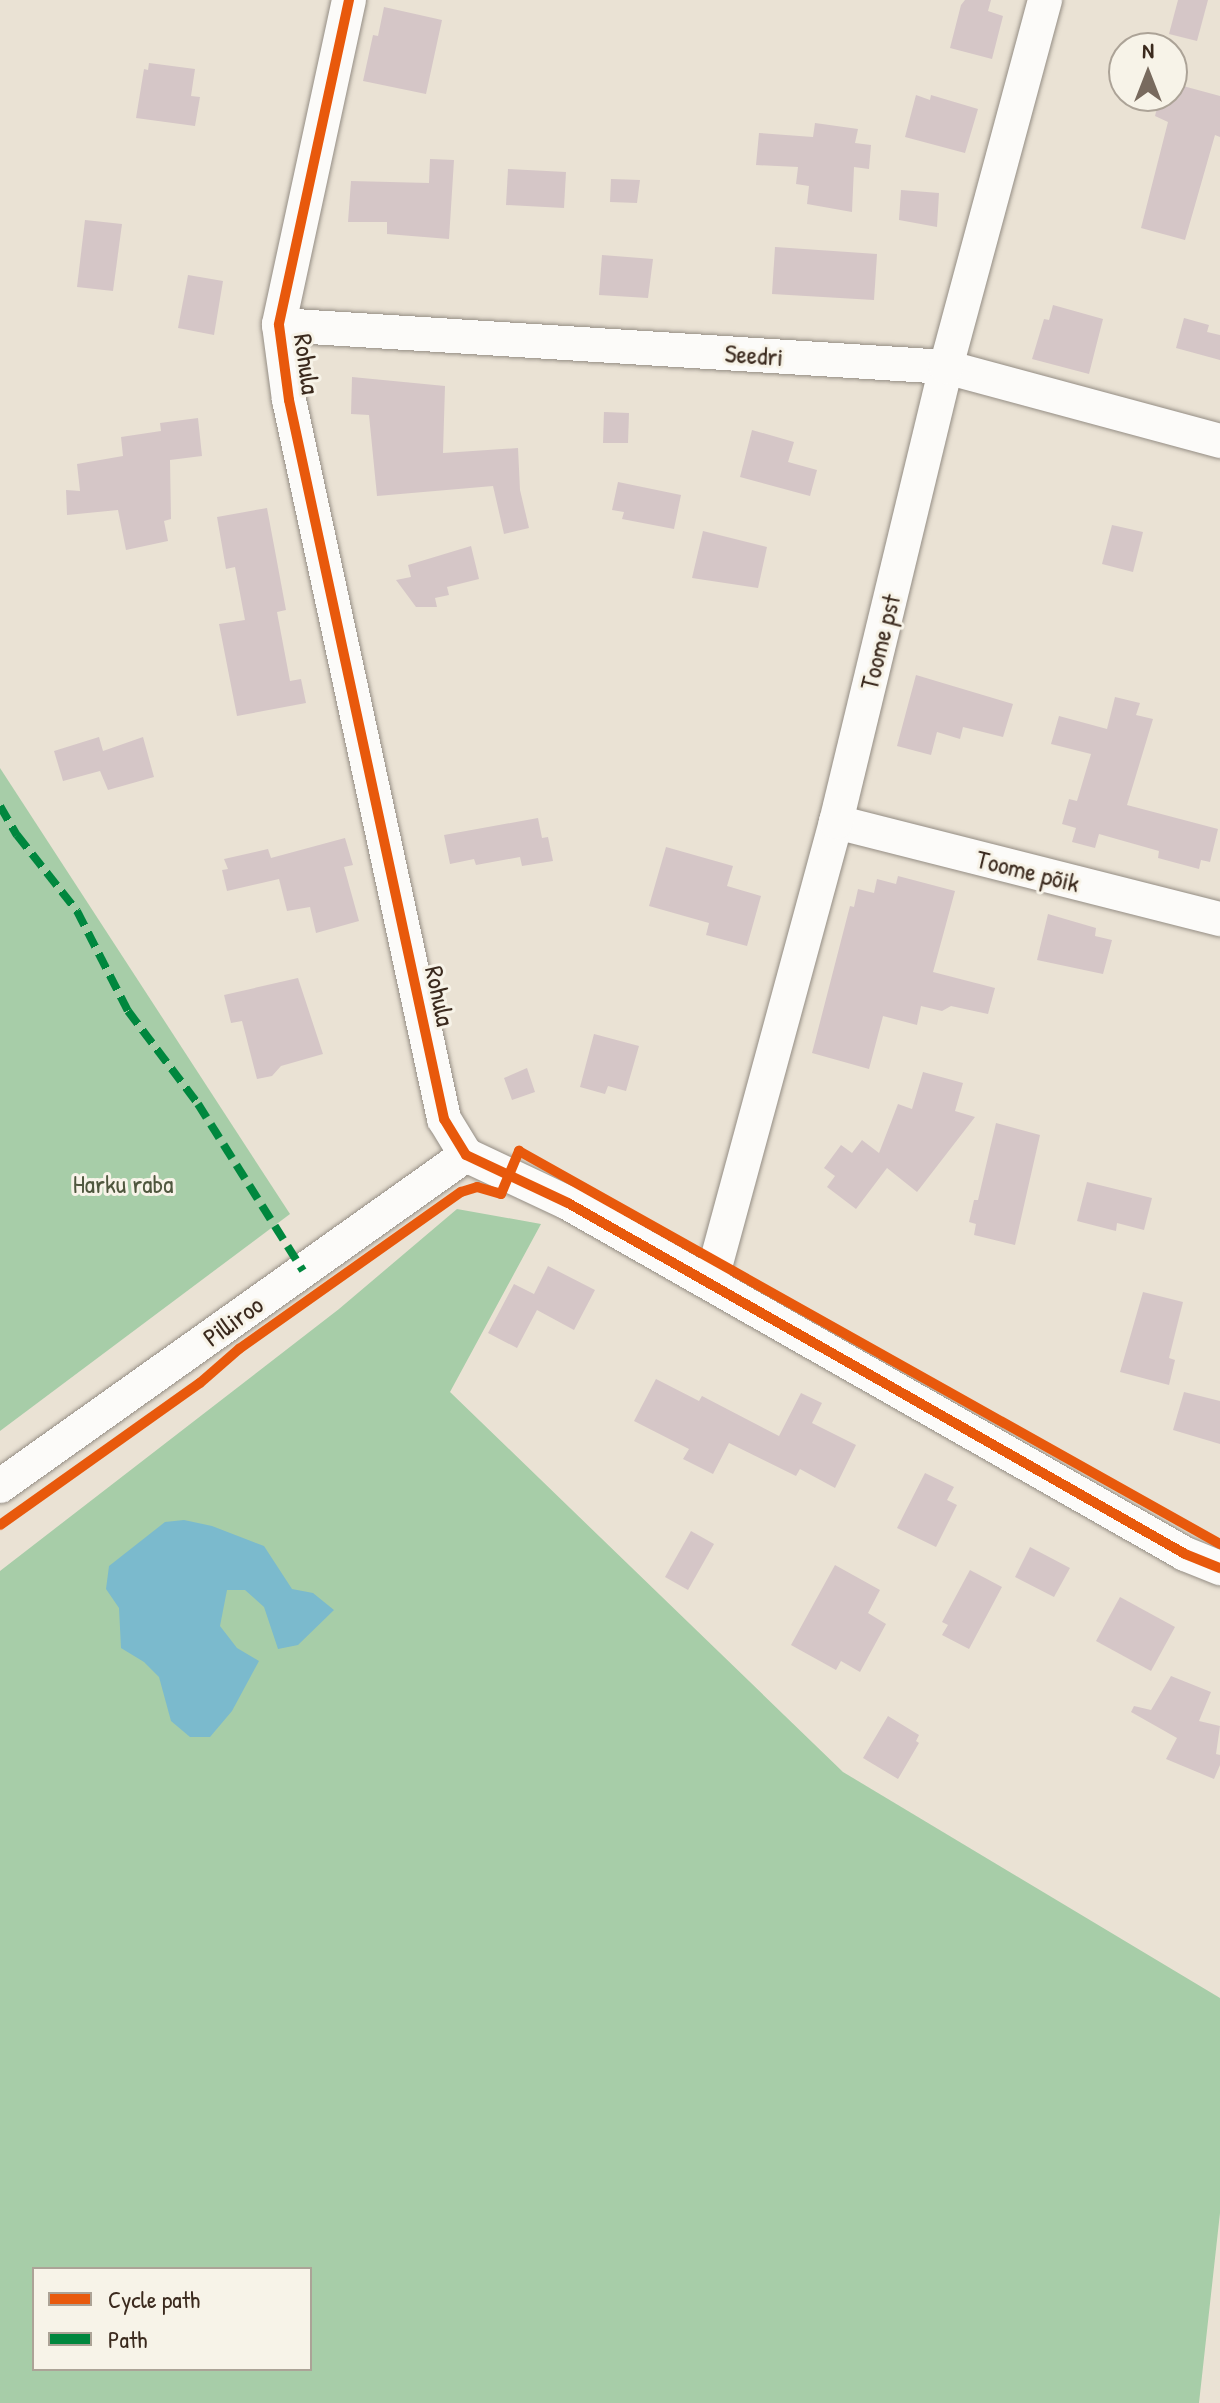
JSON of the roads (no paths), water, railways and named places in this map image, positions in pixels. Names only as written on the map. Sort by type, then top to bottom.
[{"type":"street","name":"Rohula","points":[[349,0],[279,325],[289,400],[444,1119],[466,1155]]},
{"type":"street","name":"Toome pst","points":[[711,1282],[836,822],[946,367],[1045,0]]},
{"type":"street","name":"Seedri","points":[[279,325],[946,367],[1220,441]]},
{"type":"street","name":"Toome põik","points":[[836,822],[1220,919]]},
{"type":"street","points":[[466,1155],[568,1203],[1185,1554],[1220,1568]]},
{"type":"street","name":"Pilliroo","points":[[0,1486],[466,1155]]},
{"type":"water","points":[[184,1520],[212,1526],[264,1546],[292,1589],[313,1593],[334,1610],[298,1645],[278,1649],[264,1607],[245,1590],[227,1590],[220,1626],[237,1648],[259,1661],[232,1711],[210,1737],[190,1737],[171,1721],[159,1677],[144,1662],[121,1648],[119,1608],[106,1589],[109,1566],[165,1522]]},
{"type":"park label","name":"Harku raba","points":[[123,1184]]}]
